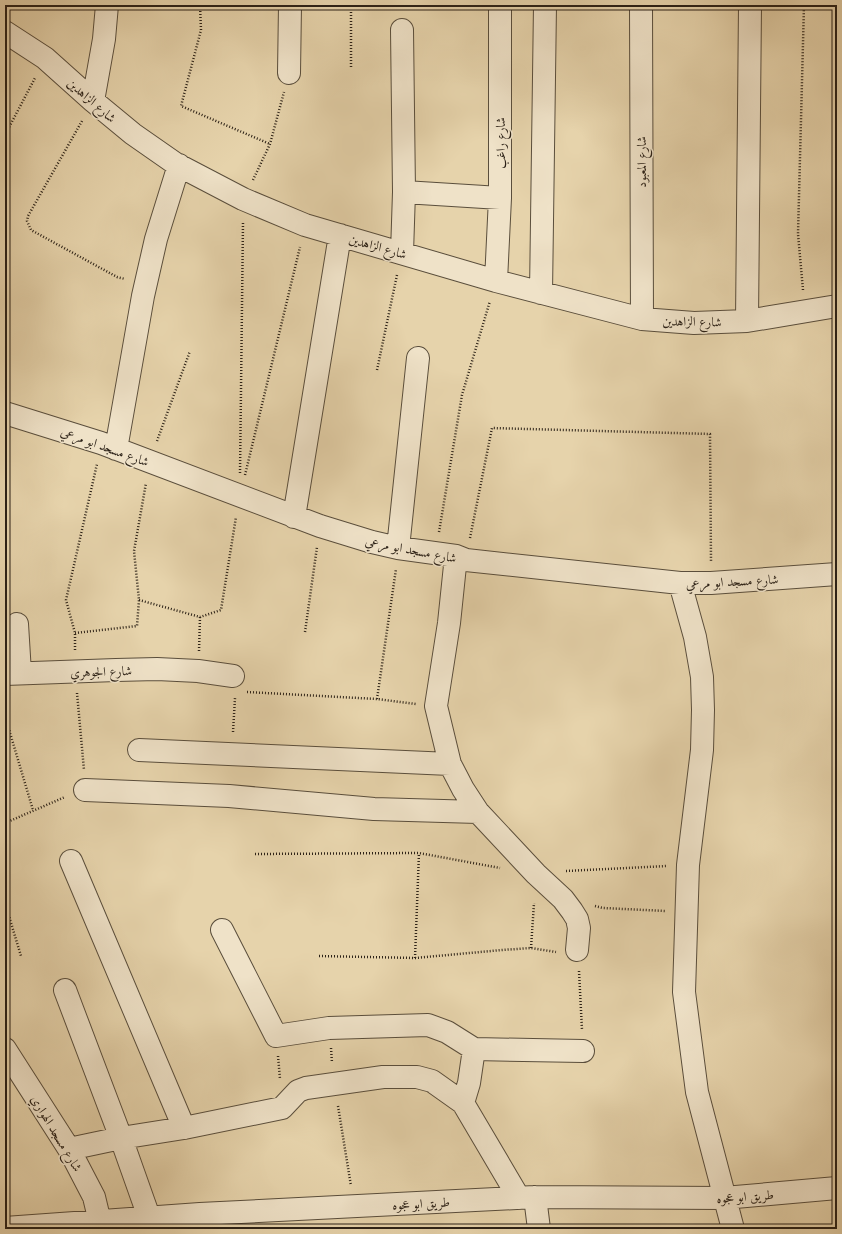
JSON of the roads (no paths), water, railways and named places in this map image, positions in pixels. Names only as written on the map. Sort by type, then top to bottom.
[{"type":"street","points":[[93,101],[104,39],[107,5]]},
{"type":"street","points":[[289,73],[290,5]]},
{"type":"street","name":"شارع راغب","points":[[496,281],[500,198],[500,5]]},
{"type":"street","points":[[541,293],[545,5]]},
{"type":"street","name":"شارع المعبود","points":[[641,5],[642,319]]},
{"type":"street","points":[[747,321],[750,5]]},
{"type":"street","points":[[402,30],[404,192],[402,253]]},
{"type":"street","name":"شارع الزاهدين","points":[[5,32],[45,58],[133,134],[179,165],[243,199],[305,225],[496,281],[642,319],[694,323],[747,321],[837,306]]},
{"type":"street","points":[[109,446],[156,239],[179,165]]},
{"type":"street","points":[[404,192],[500,198]]},
{"type":"street","points":[[294,517],[340,236]]},
{"type":"street","points":[[398,548],[418,358]]},
{"type":"street","name":"شارع مسجد ابو مرعي","points":[[5,413],[109,446],[294,517],[346,535],[398,548],[680,583],[711,583],[837,574]]},
{"type":"street","points":[[453,556],[448,624],[436,706],[450,764],[463,789],[478,812],[536,874],[563,900],[577,919],[580,928],[577,950]]},
{"type":"street","points":[[680,583],[695,637],[702,677],[702,750],[688,865],[684,992],[697,1092],[733,1229]]},
{"type":"street","points":[[12,673],[17,624]]},
{"type":"street","name":"شارع الجوهري","points":[[12,673],[116,670],[198,671],[238,684]]},
{"type":"street","points":[[139,750],[450,764]]},
{"type":"street","points":[[85,790],[229,796],[374,808],[478,812]]},
{"type":"street","points":[[71,860],[184,1128]]},
{"type":"street","points":[[222,930],[276,1036],[329,1028],[428,1025],[447,1032],[474,1049],[584,1051]]},
{"type":"street","points":[[65,990],[121,1138],[149,1218]]},
{"type":"street","name":"شارع مسجد الهواري","points":[[5,1049],[69,1148],[94,1197],[100,1222]]},
{"type":"street","points":[[463,1103],[470,1078],[474,1049]]},
{"type":"street","points":[[69,1148],[184,1128],[282,1108],[302,1089],[383,1077],[417,1077],[432,1081],[463,1103],[527,1197],[539,1229]]},
{"type":"street","name":"طريق ابو عجوه","points":[[5,1228],[149,1218],[202,1222],[354,1206],[527,1197],[724,1198],[837,1188]]}]
